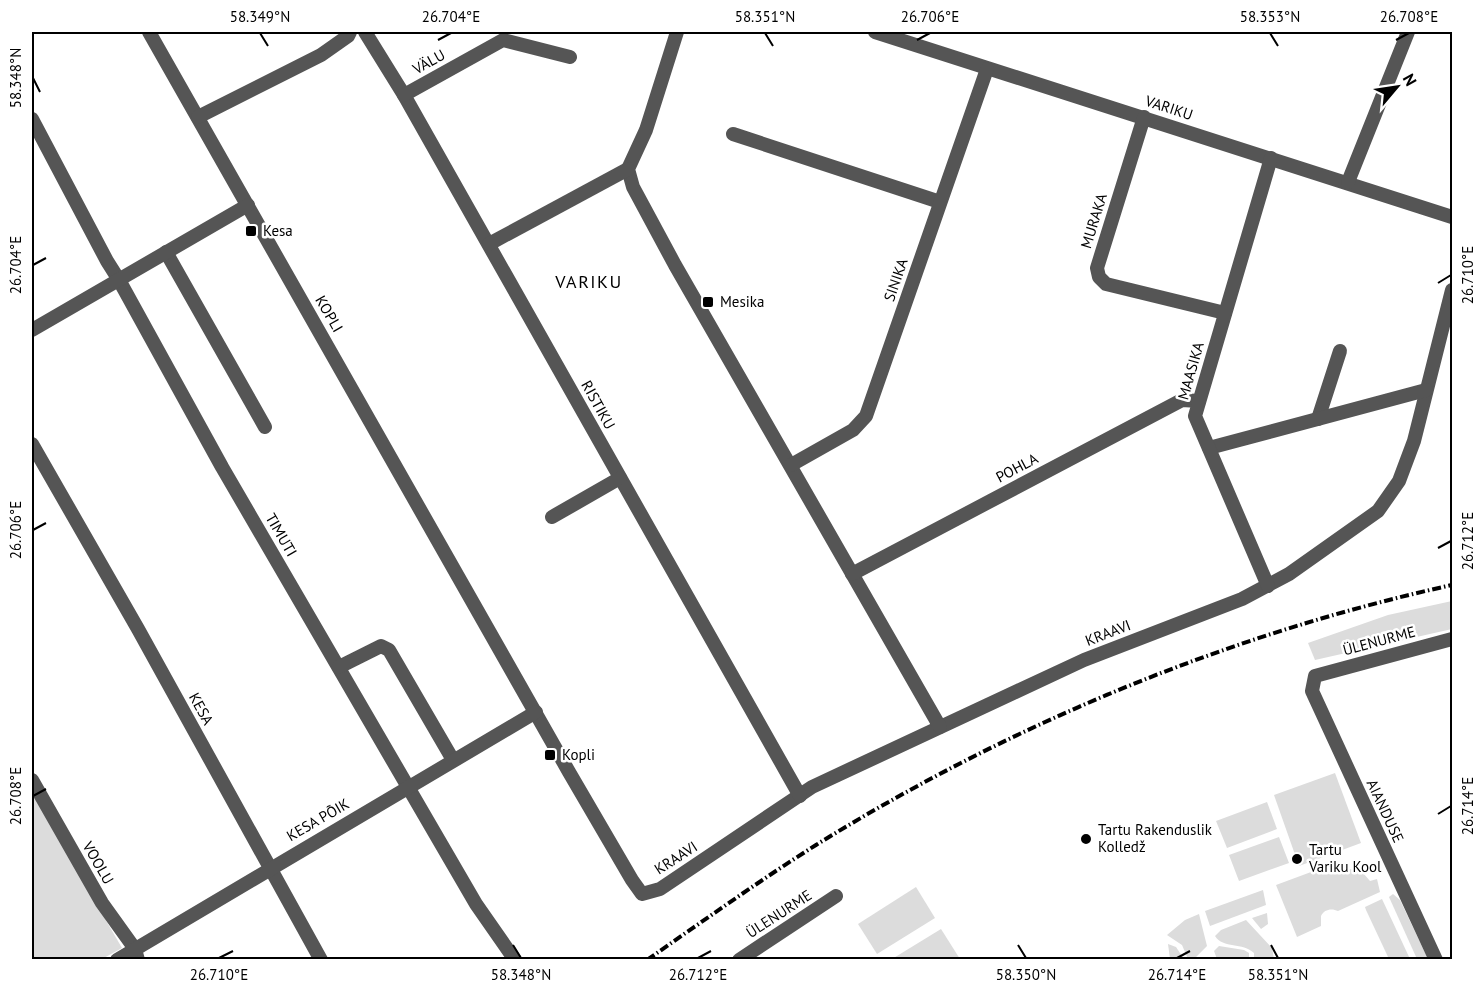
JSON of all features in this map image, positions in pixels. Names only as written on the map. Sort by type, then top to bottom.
[{"type":"street","name":"KOPLI","points":[[149,32],[642,894]]},
{"type":"street","points":[[198,117],[321,55],[348,36],[350,32]]},
{"type":"street","name":"RISTIKU","points":[[365,32],[404,95],[489,244],[800,796]]},
{"type":"street","points":[[489,244],[628,170],[646,130],[677,32]]},
{"type":"street","name":"VARIKU","points":[[875,32],[1452,217]]},
{"type":"street","points":[[1348,182],[1408,32]]},
{"type":"street","name":"VÄLU","points":[[404,95],[503,40],[570,57]]},
{"type":"street","name":"SINIKA","points":[[791,465],[853,430],[866,416],[987,69]]},
{"type":"street","name":"MURAKA","points":[[1144,117],[1097,268],[1099,277],[1106,284],[1225,313]]},
{"type":"street","name":"TIMUTI","points":[[32,119],[107,261],[222,468],[476,904],[515,960]]},
{"type":"street","points":[[734,134],[940,202]]},
{"type":"street","name":"MAASIKA","points":[[1268,586],[1195,416],[1270,158]]},
{"type":"street","points":[[628,170],[633,187],[675,265],[940,727]]},
{"type":"street","points":[[32,330],[248,205]]},
{"type":"street","points":[[166,252],[265,427]]},
{"type":"street","name":"KRAAVI","points":[[642,894],[660,889],[812,787],[1084,660],[1242,599],[1289,574],[1378,511],[1400,481],[1414,441],[1452,290]]},
{"type":"street","points":[[1318,419],[1340,351]]},
{"type":"street","points":[[1209,448],[1426,390]]},
{"type":"street","name":"POHLA","points":[[852,574],[1182,400],[1199,401]]},
{"type":"street","name":"KESA","points":[[32,444],[144,640],[321,960]]},
{"type":"street","points":[[552,517],[620,478]]},
{"type":"street","name":"ÜLENURME","points":[[1315,676],[1452,639]]},
{"type":"street","points":[[339,667],[381,646],[389,650],[453,760]]},
{"type":"street","name":"AIANDUSE","points":[[1315,676],[1312,691],[1436,960]]},
{"type":"street","name":"KESA PÕIK","points":[[117,960],[136,954],[270,868],[536,712]]},
{"type":"street","name":"VOOLU","points":[[32,780],[102,903],[136,954]]},
{"type":"street","name":"ÜLENURME","points":[[739,960],[836,896]]},
{"type":"shaded area","points":[[1452,601],[1452,629],[1315,660],[1308,643],[1388,615]]},
{"type":"shaded area","points":[[1335,773],[1361,843],[1299,866],[1274,795]]},
{"type":"shaded area","points":[[32,793],[122,948],[102,959],[32,959]]},
{"type":"shaded area","points":[[1267,802],[1277,829],[1227,848],[1216,821]]},
{"type":"shaded area","points":[[1279,837],[1289,863],[1239,881],[1229,855]]},
{"type":"shaded area","points":[[1338,862],[1340,866],[1363,873],[1370,881],[1377,879],[1380,892],[1338,911],[1331,909],[1326,911],[1321,916],[1321,926],[1297,937],[1276,885]]},
{"type":"shaded area","points":[[916,887],[935,918],[877,954],[858,924]]},
{"type":"shaded area","points":[[1263,890],[1266,905],[1210,926],[1205,911]]},
{"type":"shaded area","points":[[1393,894],[1400,900],[1428,959],[1417,959],[1389,897]]},
{"type":"shaded area","points":[[1382,899],[1410,959],[1389,959],[1366,910],[1365,907]]},
{"type":"shaded area","points":[[1267,913],[1268,924],[1261,929],[1252,918]]},
{"type":"shaded area","points":[[1199,914],[1207,946],[1194,959],[1188,959],[1182,945],[1167,935],[1185,920]]},
{"type":"shaded area","points":[[1246,920],[1272,948],[1274,959],[1254,959],[1254,953],[1249,950],[1223,943],[1215,936],[1221,930]]},
{"type":"shaded area","points":[[941,929],[960,959],[892,959]]},
{"type":"shaded area","points":[[1168,944],[1176,947],[1184,959],[1170,959]]},
{"type":"shaded area","points":[[1219,946],[1244,950],[1249,953],[1249,958],[1217,959],[1214,951]]},
{"type":"railway","points":[[647,960],[816,845],[890,801],[1044,722],[1204,657],[1286,629],[1369,605],[1452,585]]},
{"type":"place","name":"Kesa","points":[[251,231]]},
{"type":"place","name":"Mesika","points":[[708,302]]},
{"type":"place","name":"Kopli","points":[[550,755]]},
{"type":"place","name":"Tartu Rakenduslik Kolledž","points":[[1086,839]]},
{"type":"place","name":"Tartu Variku Kool","points":[[1297,859]]},
{"type":"district","name":"VARIKU","points":[[589,282]]}]
